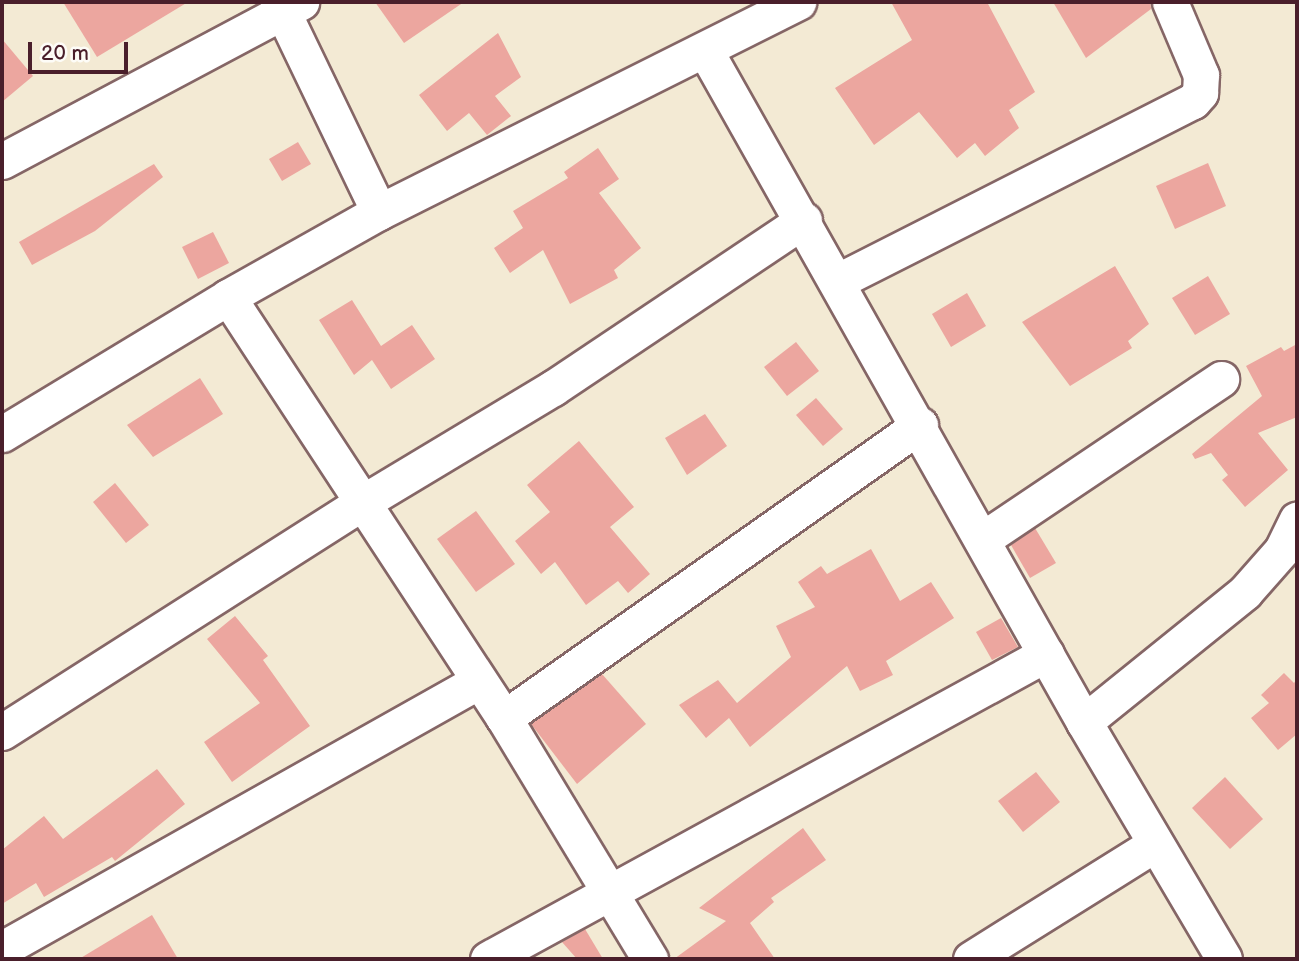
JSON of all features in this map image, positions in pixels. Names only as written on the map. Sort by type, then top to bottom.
[{"type":"street","points":[[2,435],[228,297],[379,212],[798,2]]},
{"type":"street","points":[[838,281],[1193,101],[1200,93],[1201,75],[1170,2]]},
{"type":"street","points":[[2,160],[287,5],[379,212]]},
{"type":"street","points":[[705,50],[920,425],[1084,722],[1224,959]]},
{"type":"street","points":[[2,732],[360,504],[553,388],[804,220]]},
{"type":"street","points":[[228,297],[360,504],[504,718],[650,959]]},
{"type":"street","points":[[983,539],[1221,379]]},
{"type":"street","points":[[504,718],[920,425]]},
{"type":"street","points":[[1084,722],[1245,592],[1282,550],[1297,519]]},
{"type":"street","points":[[488,959],[1046,654]]},
{"type":"street","points":[[2,948],[479,681]]},
{"type":"street","points":[[971,959],[1155,844]]},
{"type":"building","points":[[63,2],[188,2],[97,57]]},
{"type":"building","points":[[375,2],[464,2],[404,43]]},
{"type":"building","points":[[891,2],[987,2],[1035,92],[1009,110],[1019,128],[985,156],[975,143],[957,158],[919,112],[874,145],[835,88],[912,40]]},
{"type":"building","points":[[1053,2],[1150,2],[1151,9],[1086,58]]},
{"type":"building","points":[[498,33],[521,77],[495,96],[511,116],[487,135],[469,113],[447,131],[419,95]]},
{"type":"building","points":[[2,39],[33,76],[2,102]]},
{"type":"building","points":[[298,142],[311,164],[282,181],[269,159]]},
{"type":"building","points":[[598,148],[619,179],[599,193],[641,248],[614,270],[618,278],[570,304],[543,250],[510,273],[494,248],[523,228],[513,211],[568,178],[564,172]]},
{"type":"building","points":[[1208,163],[1226,206],[1175,229],[1156,186]]},
{"type":"building","points":[[154,164],[163,177],[95,231],[32,265],[19,242]]},
{"type":"building","points":[[213,232],[229,263],[198,279],[182,247]]},
{"type":"building","points":[[1115,266],[1149,324],[1128,341],[1132,348],[1070,386],[1022,322]]},
{"type":"building","points":[[1208,276],[1230,314],[1195,335],[1172,298]]},
{"type":"building","points":[[967,293],[986,326],[951,347],[932,314]]},
{"type":"building","points":[[352,300],[381,346],[412,325],[435,359],[391,389],[372,360],[354,375],[319,320]]},
{"type":"building","points":[[796,342],[819,371],[787,396],[764,367]]},
{"type":"building","points":[[1297,344],[1297,417],[1258,433],[1288,470],[1245,507],[1222,480],[1228,475],[1211,453],[1195,459],[1192,454],[1262,396],[1246,366],[1281,347],[1284,351]]},
{"type":"building","points":[[200,378],[223,414],[153,457],[127,425]]},
{"type":"building","points":[[816,398],[843,429],[823,446],[796,415]]},
{"type":"building","points":[[705,414],[727,446],[687,475],[665,438]]},
{"type":"building","points":[[579,441],[634,507],[610,527],[650,574],[628,593],[618,581],[586,605],[555,562],[541,574],[515,541],[550,512],[527,485]]},
{"type":"building","points":[[115,483],[149,525],[126,543],[93,502]]},
{"type":"building","points":[[476,511],[515,564],[476,592],[437,539]]},
{"type":"building","points":[[1035,528],[1056,563],[1030,578],[1011,545]]},
{"type":"building","points":[[871,549],[900,601],[931,582],[954,618],[886,661],[893,675],[860,691],[847,666],[750,747],[729,718],[706,738],[679,705],[718,680],[737,703],[791,657],[776,626],[815,607],[798,582],[821,566],[827,574]]},
{"type":"building","points":[[235,616],[268,656],[263,660],[310,726],[232,782],[204,742],[260,703],[207,639]]},
{"type":"building","points":[[1001,618],[1018,647],[992,660],[976,632]]},
{"type":"building","points":[[1284,673],[1294,683],[1297,679],[1297,734],[1278,750],[1251,718],[1269,703],[1261,695]]},
{"type":"building","points":[[602,674],[646,724],[577,784],[531,724]]},
{"type":"building","points":[[157,769],[185,804],[115,861],[112,857],[44,897],[36,883],[2,904],[2,850],[44,816],[63,839]]},
{"type":"building","points":[[1036,772],[1060,802],[1023,832],[998,801]]},
{"type":"building","points":[[1225,777],[1263,819],[1230,849],[1192,808]]},
{"type":"building","points":[[803,828],[826,860],[771,898],[774,902],[750,923],[775,959],[674,959],[726,921],[699,908]]},
{"type":"building","points":[[152,915],[178,959],[79,959]]},
{"type":"building","points":[[585,929],[603,959],[577,959],[562,942]]}]
